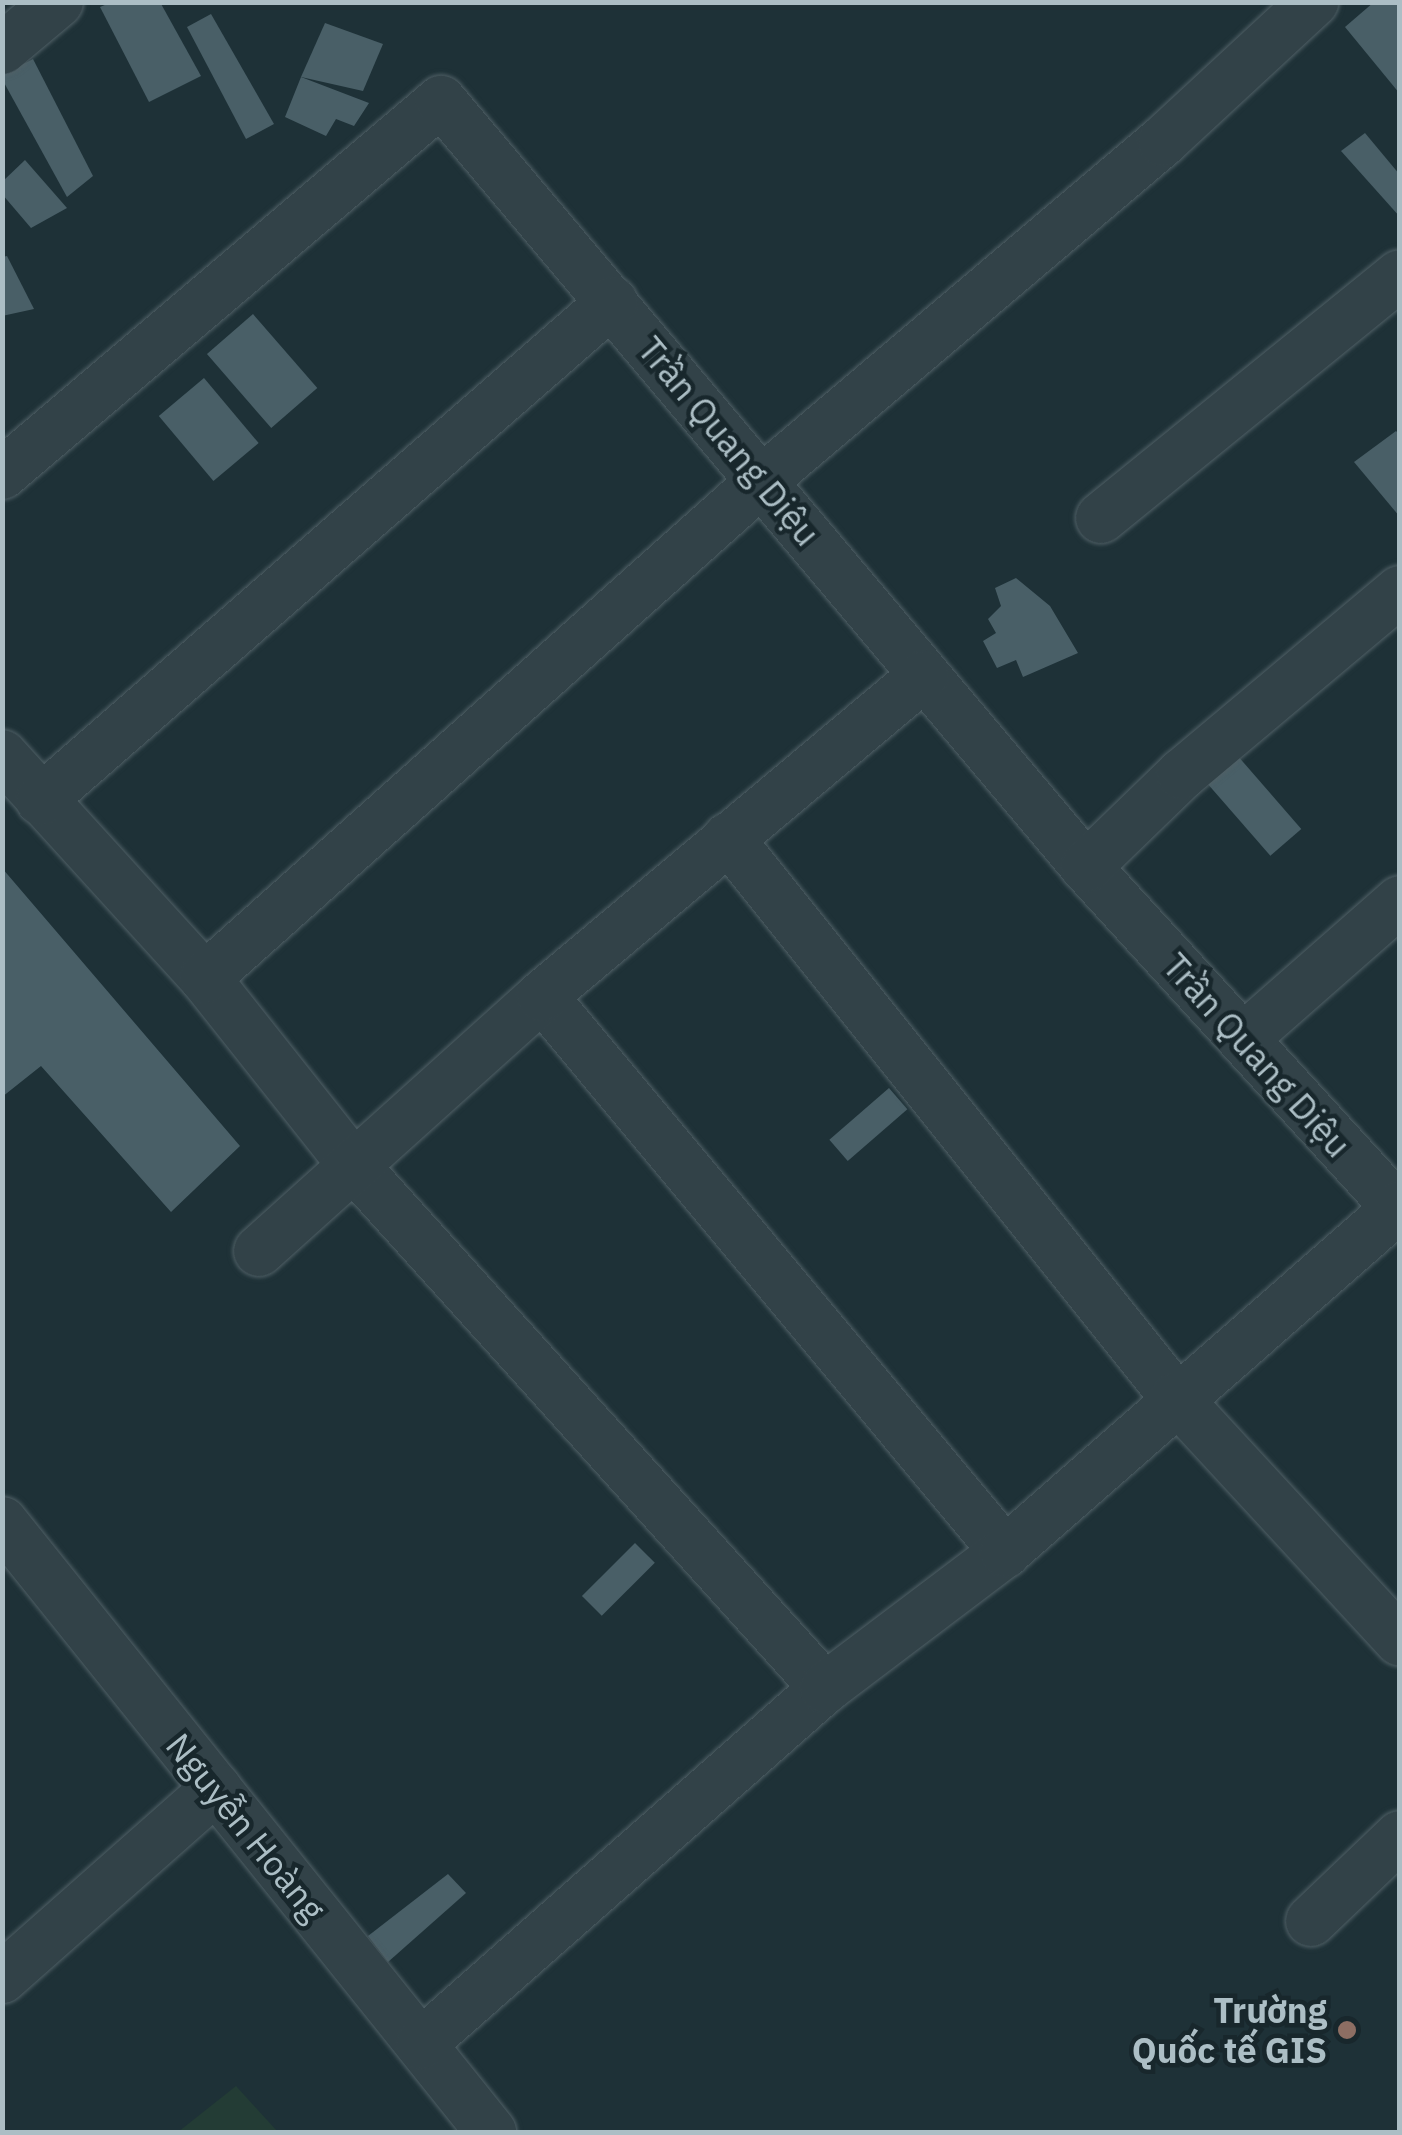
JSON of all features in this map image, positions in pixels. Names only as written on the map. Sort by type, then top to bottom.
[{"type":"street","points":[[2,49],[58,2]]},
{"type":"street","points":[[205,978],[763,480],[1163,141],[1313,2]]},
{"type":"street","name":"Trần Quang Diệu","points":[[2,474],[442,101],[1086,867],[1399,1208]]},
{"type":"street","points":[[1102,518],[1400,275]]},
{"type":"street","points":[[42,800],[612,302]]},
{"type":"street","points":[[1086,867],[1182,774],[1400,591]]},
{"type":"street","points":[[259,1251],[542,996],[923,676]]},
{"type":"street","points":[[2,755],[205,978],[355,1167],[825,1688]]},
{"type":"street","points":[[728,838],[1176,1398],[1400,1642]]},
{"type":"street","points":[[1243,1039],[1400,901]]},
{"type":"street","points":[[542,996],[1005,1552]]},
{"type":"street","points":[[421,2044],[825,1688],[1005,1552],[1176,1398],[1399,1208]]},
{"type":"street","name":"Nguyễn Hoàng","points":[[5,1524],[491,2132]]},
{"type":"street","points":[[2,1587],[59,1596]]},
{"type":"street","points":[[2,1978],[216,1790]]},
{"type":"street","points":[[1311,1921],[1400,1836]]},
{"type":"green space","points":[[236,2086],[278,2132],[178,2132]]},
{"type":"building","points":[[112,2],[160,2],[201,76],[149,102],[100,7]]},
{"type":"building","points":[[1374,2],[1400,2],[1400,94],[1345,27]]},
{"type":"building","points":[[211,14],[274,124],[246,139],[187,27]]},
{"type":"building","points":[[325,23],[383,44],[363,91],[301,77]]},
{"type":"building","points":[[33,59],[93,176],[67,197],[2,79],[2,75]]},
{"type":"building","points":[[301,77],[369,103],[354,126],[336,119],[326,136],[285,117]]},
{"type":"building","points":[[1365,133],[1400,175],[1400,217],[1341,151]]},
{"type":"building","points":[[25,160],[67,208],[31,228],[2,194],[2,182]]},
{"type":"building","points":[[7,256],[34,309],[2,316],[2,257]]},
{"type":"building","points":[[253,314],[317,388],[271,428],[207,354]]},
{"type":"building","points":[[204,378],[259,443],[213,481],[159,416]]},
{"type":"building","points":[[1396,431],[1400,435],[1400,517],[1354,462]]},
{"type":"building","points":[[1016,578],[1050,606],[1078,653],[1023,677],[1016,660],[997,668],[983,641],[996,633],[988,619],[1001,606],[995,588]]},
{"type":"building","points":[[1237,755],[1301,829],[1270,856],[1206,782]]},
{"type":"building","points":[[2,868],[240,1146],[171,1212],[41,1066],[2,1097]]},
{"type":"building","points":[[889,1088],[907,1109],[848,1161],[829,1140]]},
{"type":"building","points":[[635,1543],[655,1563],[602,1616],[582,1596]]},
{"type":"building","points":[[448,1874],[466,1893],[388,1962],[368,1936]]},
{"type":"place","name":"Trường Quốc tế GIS","points":[[1347,2030]]}]
